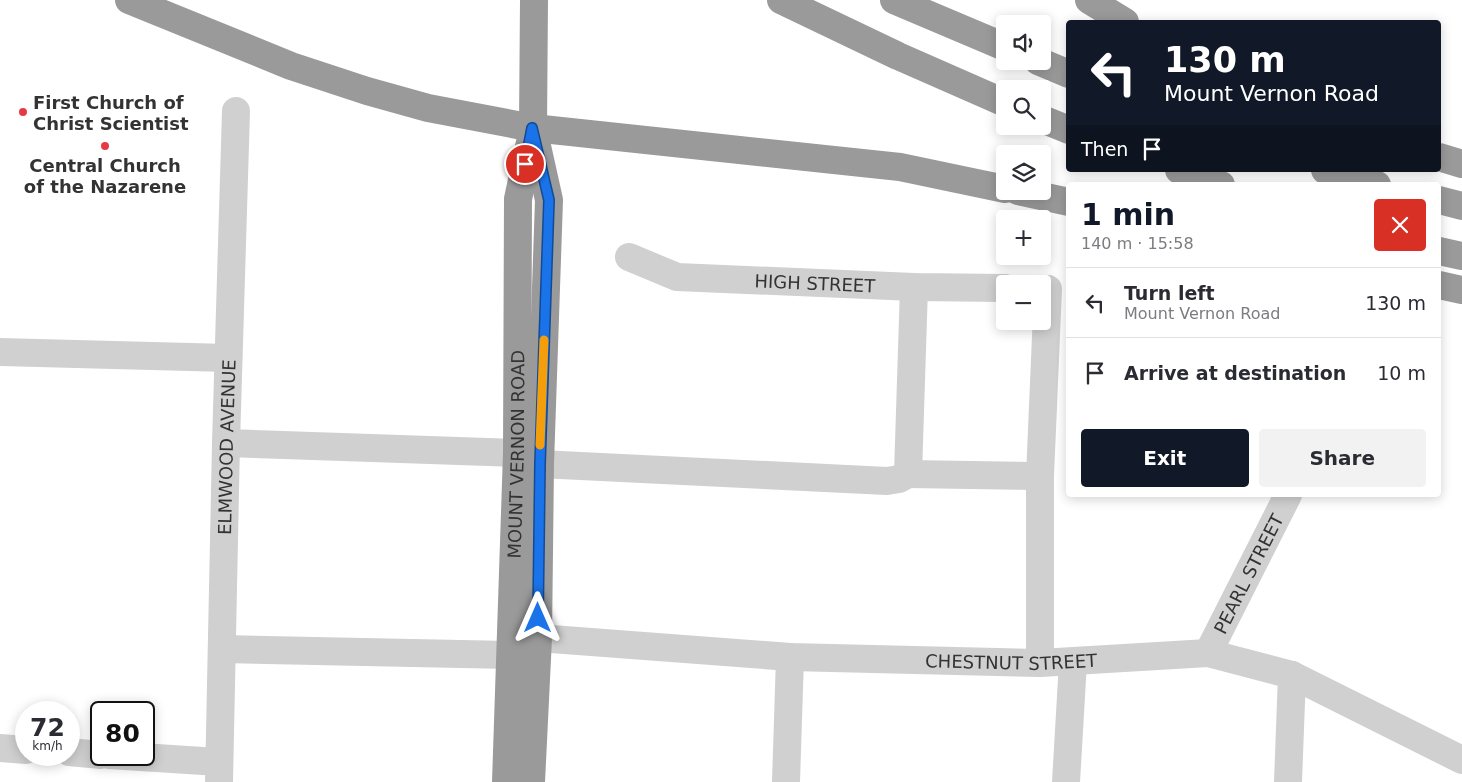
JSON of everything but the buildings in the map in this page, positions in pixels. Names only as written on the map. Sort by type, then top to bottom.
[{"type":"highway","points":[[129,0],[291,66],[367,91],[428,108],[532,128],[900,167],[996,187]]},
{"type":"highway","points":[[781,0],[898,56],[996,99]]},
{"type":"highway","points":[[894,0],[996,43]]},
{"type":"highway","points":[[1089,0],[1122,20]]},
{"type":"highway","name":"MOUNT VERNON ROAD","points":[[531,782],[538,638],[528,458],[518,199],[532,128],[534,6]]},
{"type":"highway","points":[[1051,66],[1066,73]]},
{"type":"highway","points":[[1051,123],[1066,129]]},
{"type":"highway","points":[[1441,158],[1462,164]]},
{"type":"highway","points":[[1185,172],[1213,182]]},
{"type":"highway","points":[[1332,172],[1367,182]]},
{"type":"highway","points":[[1051,198],[1066,201]]},
{"type":"highway","points":[[1441,201],[1462,206]]},
{"type":"highway","points":[[1441,251],[1462,256]]},
{"type":"highway","points":[[1441,286],[1462,290]]},
{"type":"highway","name":"MOUNT VERNON ROAD","points":[[506,782],[510,655],[528,458]]},
{"type":"street","name":"ELMWOOD AVENUE","points":[[219,772],[228,358],[236,111]]},
{"type":"street","name":"HIGH STREET","points":[[629,257],[677,276],[914,287],[996,288]]},
{"type":"street","points":[[908,474],[914,287]]},
{"type":"street","points":[[1040,662],[1040,476],[1053,289]]},
{"type":"street","points":[[0,352],[228,358]]},
{"type":"street","points":[[226,443],[528,458],[887,481],[899,479],[908,474],[1040,476]]},
{"type":"street","name":"PEARL STREET","points":[[1208,653],[1287,497]]},
{"type":"street","name":"CHESTNUT STREET","points":[[538,638],[790,657],[1073,662],[1208,653],[1292,675],[1462,760]]},
{"type":"street","points":[[222,649],[510,655]]},
{"type":"street","points":[[786,782],[790,657]]},
{"type":"street","points":[[1066,782],[1073,662]]},
{"type":"street","points":[[1288,782],[1292,675]]},
{"type":"street","points":[[0,748],[15,749]]},
{"type":"street","points":[[155,762],[219,772]]},
{"type":"slow traffic","points":[[540,445],[544,340]]},
{"type":"place","name":"First Church of Christ Scientist","points":[[23,112]]},
{"type":"place","name":"Central Church of the Nazarene","points":[[105,146]]},
{"type":"route","points":[[525,164],[532,128],[549,200],[540,464],[538,618]]}]
